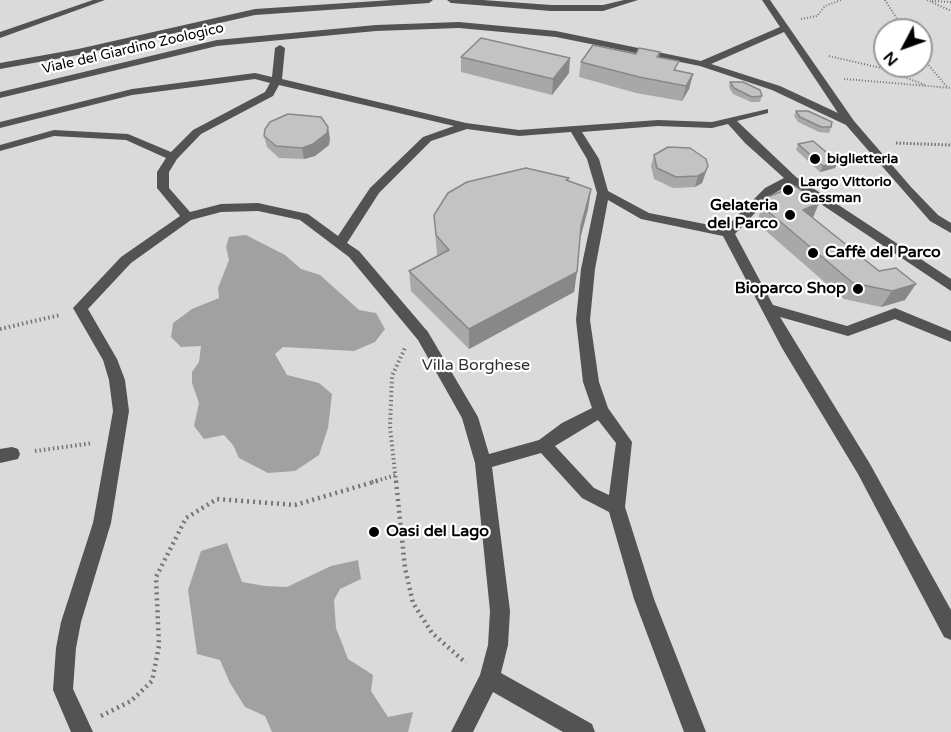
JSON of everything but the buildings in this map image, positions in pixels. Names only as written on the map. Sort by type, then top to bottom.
[{"type":"street","points":[[0,34],[101,0]]},
{"type":"street","points":[[0,66],[78,52],[222,17],[429,0]]},
{"type":"street","points":[[451,0],[551,8],[603,8],[634,0]]},
{"type":"street","points":[[766,0],[850,123],[907,190],[934,218],[951,229]]},
{"type":"street","name":"Viale del Giardino Zoologico","points":[[0,95],[205,45],[423,25],[486,26],[543,32],[702,64],[776,88],[850,123]]},
{"type":"street","points":[[702,64],[786,28]]},
{"type":"street","points":[[187,217],[163,188],[163,172],[172,157],[197,132],[269,94],[278,80],[280,48]]},
{"type":"street","points":[[0,125],[132,92],[255,76],[466,126],[519,133],[658,123],[712,125],[764,111]]},
{"type":"street","points":[[730,120],[748,141],[792,179],[950,285]]},
{"type":"street","points":[[341,242],[374,191],[428,139],[466,126]]},
{"type":"street","points":[[575,130],[594,159],[603,192],[588,269],[583,320],[591,382],[602,411],[624,442],[616,507],[644,599],[695,732]]},
{"type":"street","points":[[0,148],[54,133],[128,137],[172,157]]},
{"type":"street","points":[[728,234],[769,191],[792,179]]},
{"type":"street","points":[[603,192],[645,216],[728,234],[768,309],[864,470],[951,630]]},
{"type":"street","points":[[80,729],[63,690],[66,648],[71,622],[102,523],[121,411],[117,380],[101,340],[80,308],[126,260],[187,217],[221,208],[273,208],[304,217],[341,242],[369,270],[423,336],[470,417],[483,463],[500,611],[498,645],[489,678],[462,732]]},
{"type":"street","points":[[768,309],[848,331],[895,313],[950,335]]},
{"type":"street","points":[[483,463],[544,445],[568,428],[602,411]]},
{"type":"street","points":[[544,445],[588,493],[616,507]]},
{"type":"street","points":[[489,678],[584,732]]},
{"type":"path","points":[[817,16],[825,6],[841,0]]},
{"type":"path","points":[[885,0],[896,18]]},
{"type":"path","points":[[928,0],[951,2]]},
{"type":"path","points":[[928,0],[951,11]]},
{"type":"path","points":[[803,53],[853,61],[911,77],[928,86]]},
{"type":"path","points":[[933,70],[949,88]]},
{"type":"path","points":[[819,76],[949,88]]},
{"type":"path","points":[[896,143],[951,145]]},
{"type":"path","points":[[0,330],[80,308]]},
{"type":"path","points":[[423,336],[406,346],[392,376],[390,427],[397,475],[405,568],[413,603],[432,633],[456,656],[489,678]]},
{"type":"path","points":[[6,455],[117,440]]},
{"type":"path","points":[[80,729],[130,701],[152,681],[159,646],[156,577],[186,518],[217,499],[295,505],[397,475]]},
{"type":"green space","name":"Villa Borghese","points":[[0,0],[951,0],[951,732],[0,732]]},
{"type":"shaded area","points":[[246,235],[285,255],[301,269],[320,275],[359,310],[376,313],[385,329],[375,342],[354,351],[283,347],[275,354],[287,375],[319,383],[332,394],[328,428],[319,455],[295,471],[268,473],[239,458],[233,445],[224,435],[204,439],[194,426],[199,403],[192,383],[192,372],[199,362],[201,346],[181,347],[171,337],[173,323],[192,309],[219,298],[218,288],[229,260],[226,247],[229,237]]},
{"type":"shaded area","points":[[227,543],[242,582],[265,586],[287,587],[331,566],[358,560],[361,579],[340,589],[334,600],[336,628],[348,659],[373,675],[371,691],[388,717],[413,712],[408,732],[272,732],[265,716],[245,707],[230,683],[220,660],[197,654],[188,590],[201,551]]},
{"type":"tunnel","points":[[278,26],[280,48]]},
{"type":"place","name":"biglietteria","points":[[815,159]]},
{"type":"place","name":"Largo Vittorio Gassman","points":[[788,190]]},
{"type":"place","name":"Gelateria del Parco","points":[[790,215]]},
{"type":"place","name":"Caffè del Parco","points":[[813,253]]},
{"type":"place","name":"Bioparco Shop","points":[[858,289]]},
{"type":"place","name":"Oasi del Lago","points":[[374,532]]}]
